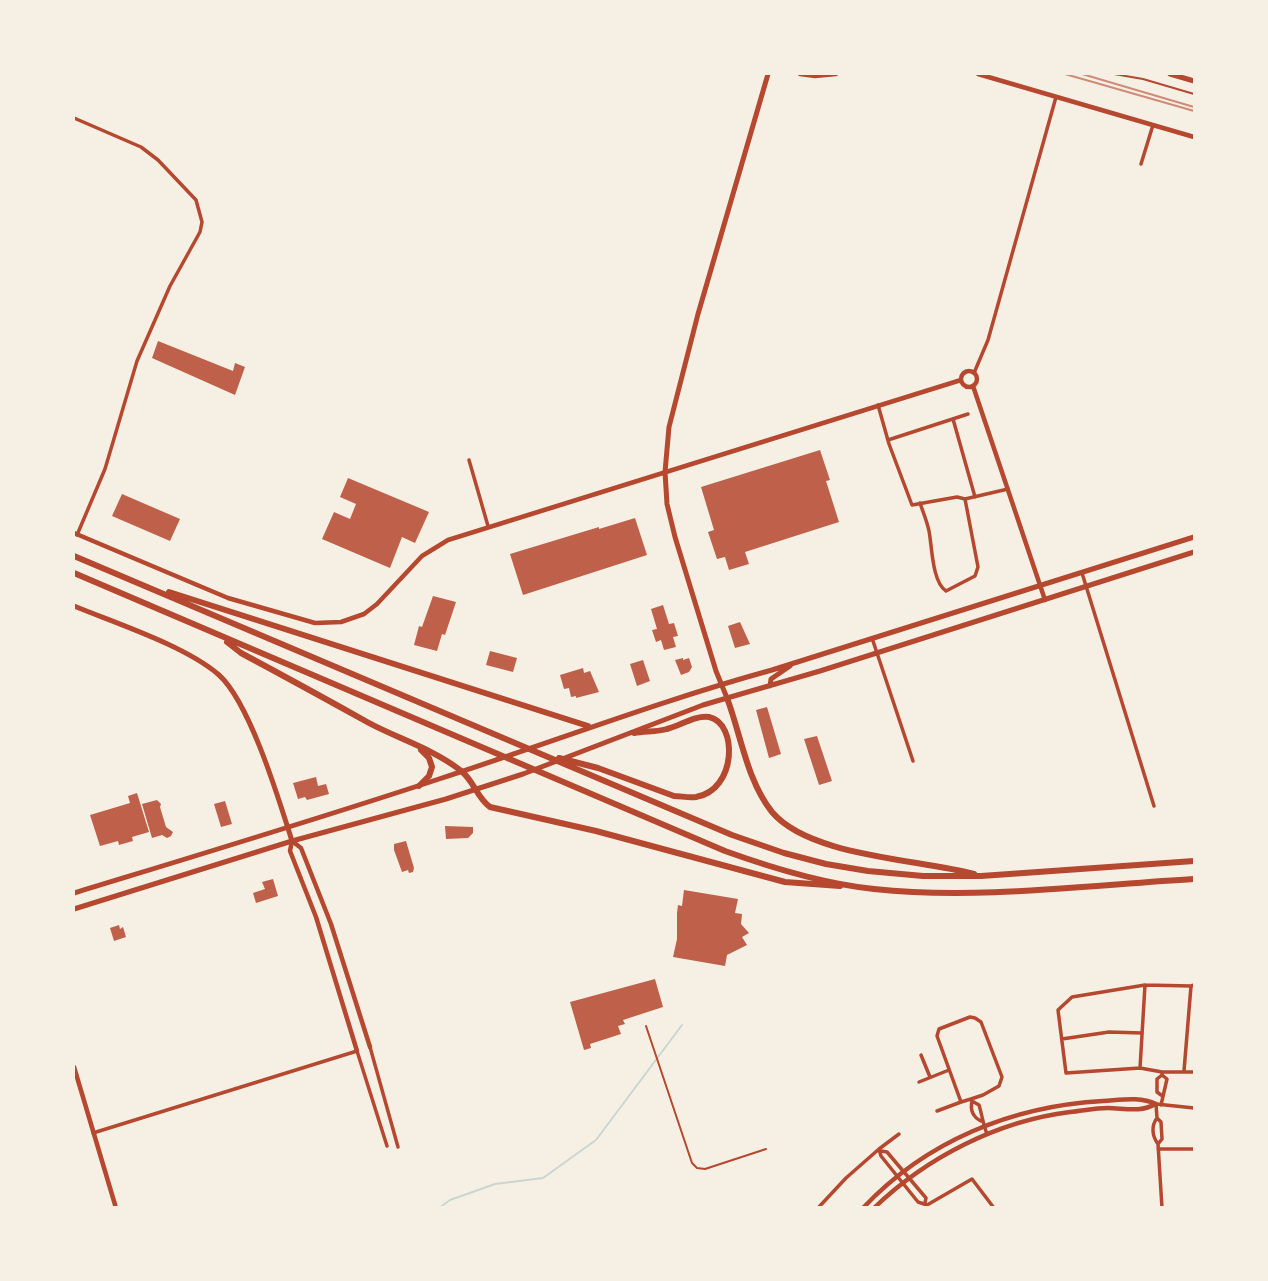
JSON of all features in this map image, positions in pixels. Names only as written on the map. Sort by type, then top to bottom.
[{"type":"highway","points":[[74,556],[732,835],[805,859],[895,874],[981,876],[1195,861]]},
{"type":"highway","points":[[74,573],[752,860],[788,872],[871,889]]},
{"type":"highway","points":[[124,578],[588,726]]},
{"type":"highway","points":[[220,636],[240,653],[463,771],[476,789],[480,800],[490,807],[596,831],[785,882],[948,893],[1195,879]]},
{"type":"highway","points":[[727,698],[754,779],[772,812],[786,824],[798,832],[843,848],[897,860],[951,867],[981,876]]},
{"type":"highway","points":[[537,752],[602,770],[674,796],[694,797],[713,789],[720,782],[729,764],[728,747],[721,725],[711,717],[701,717],[666,729],[634,733]]},
{"type":"highway","points":[[414,744],[429,758],[432,767],[429,776],[419,786]]},
{"type":"main road","points":[[727,698],[675,537],[667,504],[665,472],[669,427],[698,314],[768,74]]},
{"type":"main road","points":[[1170,74],[1195,81]]},
{"type":"main road","points":[[74,893],[419,786],[588,726],[1195,537]]},
{"type":"main road","points":[[74,909],[292,841],[476,789],[634,733],[703,705],[1195,552]]},
{"type":"main road","points":[[74,606],[186,653],[222,678],[252,728],[292,841]]},
{"type":"main road","points":[[770,686],[771,679],[782,674],[792,664]]},
{"type":"street","points":[[800,74],[836,74]]},
{"type":"street","points":[[978,74],[1195,137]]},
{"type":"street","points":[[973,386],[977,380],[974,373],[986,347],[1056,97]]},
{"type":"street","points":[[74,118],[141,147],[158,160],[198,205],[202,222],[200,232],[170,286],[138,358],[105,469],[75,534],[228,598],[315,623],[341,622],[364,614],[377,604],[422,556],[448,540],[961,380],[965,372],[974,373]]},
{"type":"street","points":[[1141,164],[1153,125]]},
{"type":"street","points":[[961,380],[966,386],[973,386]]},
{"type":"street","points":[[973,386],[1045,600]]},
{"type":"street","points":[[878,405],[912,505],[957,497],[965,499],[1008,489]]},
{"type":"street","points":[[888,440],[968,414]]},
{"type":"street","points":[[953,419],[975,497]]},
{"type":"street","points":[[469,460],[488,526]]},
{"type":"street","points":[[920,503],[940,586],[946,591],[975,576],[978,567],[965,499]]},
{"type":"street","points":[[1082,573],[1154,806]]},
{"type":"street","points":[[872,638],[913,761]]},
{"type":"street","points":[[387,1146],[316,916],[290,852],[292,841],[301,848],[327,914],[398,1147]]},
{"type":"street","points":[[1140,1068],[1145,985]]},
{"type":"street","points":[[1184,1072],[1193,985],[1145,985],[1072,997],[1058,1010],[1066,1073],[1140,1068],[1162,1073],[1195,1072]]},
{"type":"street","points":[[937,1111],[983,1096],[999,1086],[1002,1077],[981,1022],[975,1017],[937,1032],[961,1102]]},
{"type":"street","points":[[1062,1039],[1109,1032],[1142,1033]]},
{"type":"street","points":[[93,1133],[356,1051]]},
{"type":"street","points":[[921,1055],[930,1077]]},
{"type":"street","points":[[74,1068],[116,1208]]},
{"type":"street","points":[[919,1082],[949,1070]]},
{"type":"street","points":[[1162,1073],[1167,1079],[1165,1093],[1161,1095],[1157,1118],[1153,1123],[1154,1139],[1158,1146],[1162,1208]]},
{"type":"street","points":[[1161,1095],[1157,1092],[1157,1079],[1162,1073]]},
{"type":"street","points":[[863,1208],[881,1188],[933,1150],[982,1124],[1061,1105],[1147,1099],[1158,1104],[1195,1108]]},
{"type":"street","points":[[971,1100],[970,1108],[987,1134]]},
{"type":"street","points":[[874,1208],[903,1183],[961,1146],[987,1134],[1066,1112],[1106,1108],[1147,1109],[1158,1104]]},
{"type":"street","points":[[1157,1118],[1161,1122],[1161,1139],[1158,1146]]},
{"type":"street","points":[[818,1208],[846,1178],[899,1134]]},
{"type":"street","points":[[1158,1146],[1195,1149]]},
{"type":"street","points":[[880,1150],[887,1152],[911,1178],[926,1198],[926,1205]]},
{"type":"street","points":[[880,1150],[881,1156],[903,1183],[919,1202],[926,1205]]},
{"type":"street","points":[[926,1205],[972,1179],[994,1208]]},
{"type":"lane","points":[[646,1026],[692,1163],[697,1168],[705,1169],[766,1149]]},
{"type":"path","points":[[1114,74],[1149,80],[1195,94]]},
{"type":"building","points":[[158,341],[233,371],[235,363],[245,367],[235,395],[152,358]]},
{"type":"building","points":[[820,450],[830,480],[826,481],[839,522],[745,552],[749,564],[729,570],[725,557],[717,559],[708,532],[714,530],[701,487]]},
{"type":"building","points":[[348,478],[429,512],[415,543],[402,537],[390,568],[322,539],[334,512],[350,519],[356,504],[340,497]]},
{"type":"building","points":[[122,494],[180,519],[170,541],[112,516]]},
{"type":"building","points":[[635,518],[647,555],[523,595],[510,554]]},
{"type":"building","points":[[433,596],[456,602],[437,651],[414,645],[419,626],[422,627]]},
{"type":"building","points":[[663,605],[669,624],[674,623],[678,636],[673,637],[676,647],[664,650],[661,640],[656,642],[652,630],[657,629],[651,609]]},
{"type":"building","points":[[740,622],[750,644],[735,648],[728,626]]},
{"type":"building","points":[[490,651],[517,658],[513,672],[486,665]]},
{"type":"building","points":[[689,658],[692,667],[689,672],[681,675],[675,660]]},
{"type":"building","points":[[643,660],[650,681],[637,686],[630,664]]},
{"type":"building","points":[[583,668],[584,673],[590,671],[599,692],[571,697],[569,688],[564,689],[560,675]]},
{"type":"building","points":[[767,707],[781,754],[769,758],[756,710]]},
{"type":"building","points":[[817,736],[832,781],[819,785],[804,739]]},
{"type":"building","points":[[316,777],[318,786],[326,784],[329,794],[307,800],[305,797],[298,799],[293,783]]},
{"type":"building","points":[[137,793],[149,832],[132,837],[133,841],[119,845],[118,841],[100,846],[90,815],[130,803],[128,796]]},
{"type":"building","points":[[157,800],[161,804],[166,827],[173,832],[167,838],[162,835],[152,838],[142,804]]},
{"type":"building","points":[[225,801],[232,824],[221,827],[214,804]]},
{"type":"building","points":[[445,826],[473,827],[473,833],[468,838],[446,839]]},
{"type":"building","points":[[406,841],[414,868],[413,872],[409,873],[408,870],[402,872],[394,850],[394,844]]},
{"type":"building","points":[[273,879],[278,896],[256,903],[253,893],[265,889],[262,882]]},
{"type":"building","points":[[684,890],[738,899],[735,913],[742,914],[741,924],[749,933],[742,937],[747,945],[727,955],[725,966],[673,957],[677,939],[678,905],[682,906]]},
{"type":"building","points":[[119,925],[120,929],[123,927],[126,937],[114,941],[110,928]]},
{"type":"building","points":[[655,979],[663,1007],[623,1020],[625,1024],[618,1026],[621,1034],[590,1044],[591,1048],[584,1050],[570,1002]]},
{"type":"waterway","points":[[439,1208],[450,1200],[495,1184],[543,1178],[596,1140],[682,1025]]},
{"type":"tram line","points":[[1065,74],[1194,111]]},
{"type":"railway","points":[[1082,74],[1194,107]]}]
